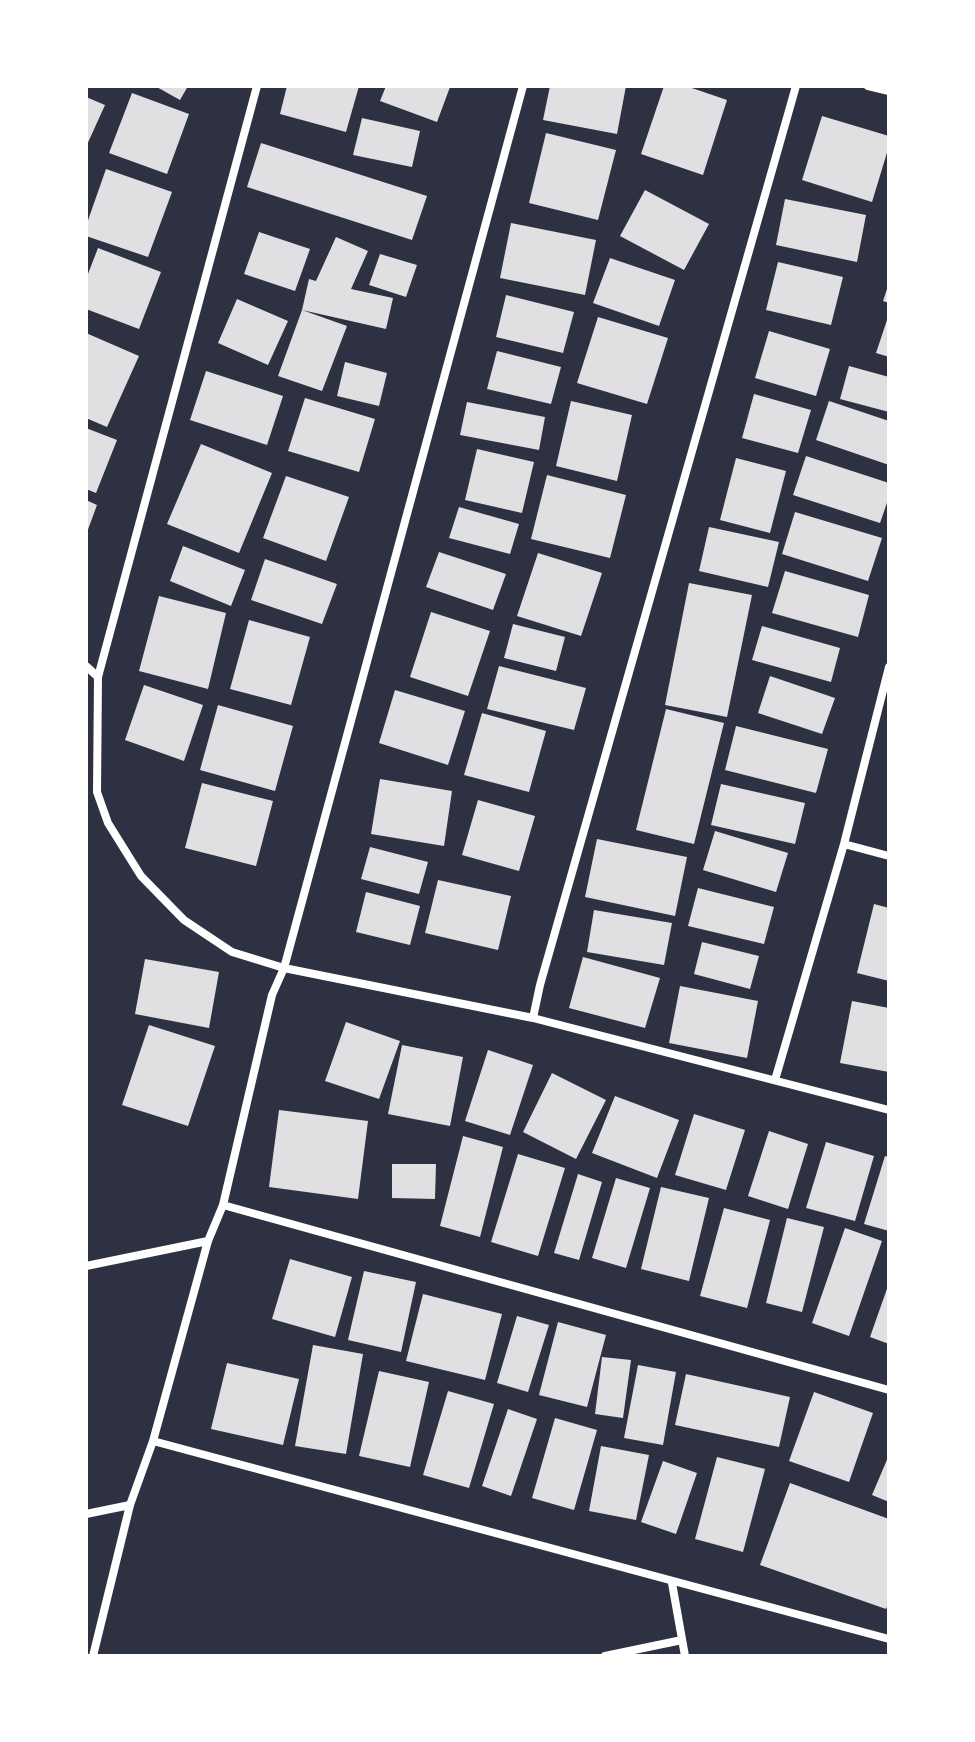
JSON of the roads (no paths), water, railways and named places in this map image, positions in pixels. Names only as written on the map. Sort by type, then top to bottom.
[{"type":"street","points":[[257,86],[98,677],[97,792],[108,823],[141,876],[184,920],[232,952],[284,968],[533,1018],[889,1110]]},
{"type":"street","points":[[93,1656],[130,1505],[153,1441],[208,1241],[223,1205],[272,995],[284,968],[523,86]]},
{"type":"street","points":[[533,1018],[544,969],[796,86]]},
{"type":"street","points":[[868,86],[889,91]]},
{"type":"street","points":[[86,666],[98,677]]},
{"type":"street","points":[[775,1080],[844,844],[889,667]]},
{"type":"street","points":[[844,844],[889,856]]},
{"type":"street","points":[[223,1205],[889,1390]]},
{"type":"street","points":[[86,1266],[208,1241]]},
{"type":"street","points":[[153,1441],[889,1639]]},
{"type":"street","points":[[86,1514],[130,1505]]},
{"type":"street","points":[[672,1583],[685,1656]]},
{"type":"street","points":[[605,1656],[682,1640]]}]
